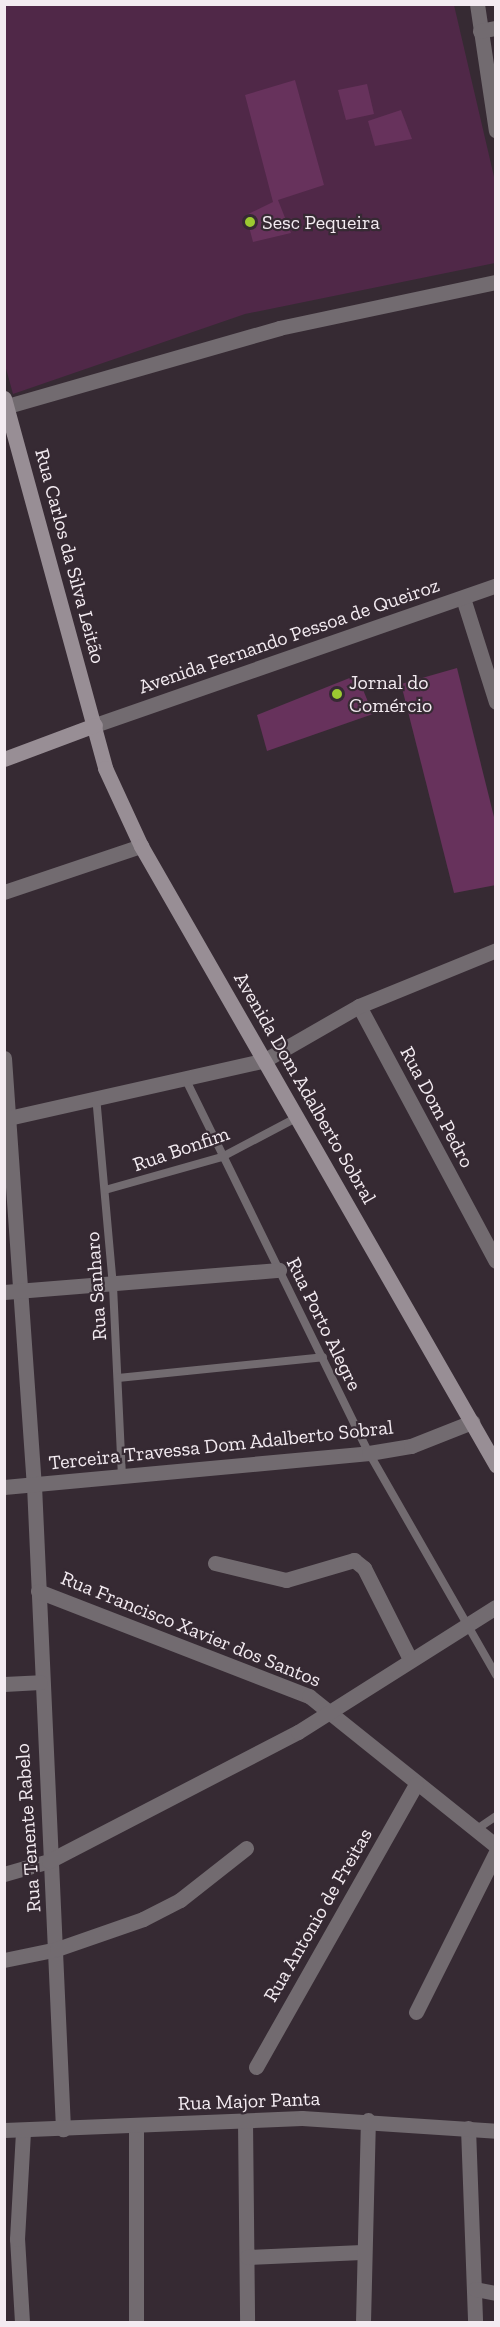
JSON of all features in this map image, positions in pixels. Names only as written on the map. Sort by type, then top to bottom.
[{"type":"main road","name":"Rua Carlos da Silva Leitão","points":[[5,404],[95,725]]},
{"type":"main road","points":[[4,759],[95,725]]},
{"type":"main road","name":"Avenida Dom Adalberto Sobral","points":[[95,725],[105,768],[141,846],[495,1465]]},
{"type":"street","points":[[477,4],[495,131]]},
{"type":"street","points":[[480,31],[495,28]]},
{"type":"street","points":[[5,404],[279,328],[495,282]]},
{"type":"street","name":"Avenida Fernando Pessoa de Queiroz","points":[[95,725],[495,585]]},
{"type":"street","points":[[463,598],[495,702]]},
{"type":"street","points":[[4,892],[141,846]]},
{"type":"street","points":[[7,1118],[96,1096],[265,1060],[359,1006],[495,950]]},
{"type":"street","name":"Rua Dom Pedro","points":[[359,1006],[495,1260]]},
{"type":"street","name":"Rua Tenente Rabelo","points":[[4,1058],[11,1292],[33,1485],[40,1682],[57,1948],[63,2129]]},
{"type":"street","points":[[11,1292],[113,1286],[279,1270]]},
{"type":"street","name":"Terceira Travessa Dom Adalberto Sobral","points":[[4,1487],[369,1453],[411,1446],[472,1422]]},
{"type":"street","points":[[215,1563],[286,1580],[354,1560],[364,1568],[410,1659]]},
{"type":"street","name":"Rua Francisco Xavier dos Santos","points":[[38,1591],[295,1689],[331,1709],[416,1784],[495,1845]]},
{"type":"street","points":[[4,1874],[50,1861],[298,1732],[495,1606]]},
{"type":"street","points":[[4,1684],[40,1682]]},
{"type":"street","name":"Rua Antonio de Freitas","points":[[256,2067],[416,1784]]},
{"type":"street","points":[[4,1960],[57,1948],[143,1919],[180,1900],[246,1848]]},
{"type":"street","points":[[416,2012],[495,1852]]},
{"type":"street","points":[[363,2322],[362,2252],[368,2120]]},
{"type":"street","name":"Rua Major Panta","points":[[4,2130],[245,2121],[368,2120],[495,2131]]},
{"type":"street","points":[[245,2121],[247,2322]]},
{"type":"street","points":[[136,2126],[136,2322]]},
{"type":"street","points":[[468,2128],[475,2322]]},
{"type":"street","points":[[22,2322],[17,2239],[24,2130]]},
{"type":"street","points":[[247,2257],[362,2252]]},
{"type":"street","points":[[475,2289],[495,2293]]},
{"type":"lane","name":"Rua Porto Alegre","points":[[185,1078],[369,1453],[495,1675]]},
{"type":"lane","name":"Rua Sanharo","points":[[96,1096],[113,1286],[122,1475]]},
{"type":"lane","name":"Rua Bonfim","points":[[105,1190],[222,1157],[298,1117]]},
{"type":"lane","points":[[118,1378],[323,1357]]},
{"type":"lane","points":[[477,1829],[495,1816]]},
{"type":"shaded area","name":"Sesc Pequeira","points":[[5,5],[454,5],[495,181],[495,263],[245,314],[13,394],[5,365]]},
{"type":"building","points":[[295,80],[324,185],[278,200],[291,233],[253,242],[246,215],[273,202],[245,95]]},
{"type":"building","points":[[367,84],[374,114],[346,120],[338,90]]},
{"type":"building","points":[[401,110],[412,139],[375,146],[368,121]]},
{"type":"building","points":[[457,668],[496,825],[496,885],[454,893],[401,684]]},
{"type":"building","name":"Jornal do Comércio","points":[[357,675],[373,714],[267,751],[257,715]]},
{"type":"place","name":"Sesc Pequeira","points":[[250,222]]},
{"type":"place","name":"Jornal do Comércio","points":[[337,694]]}]
